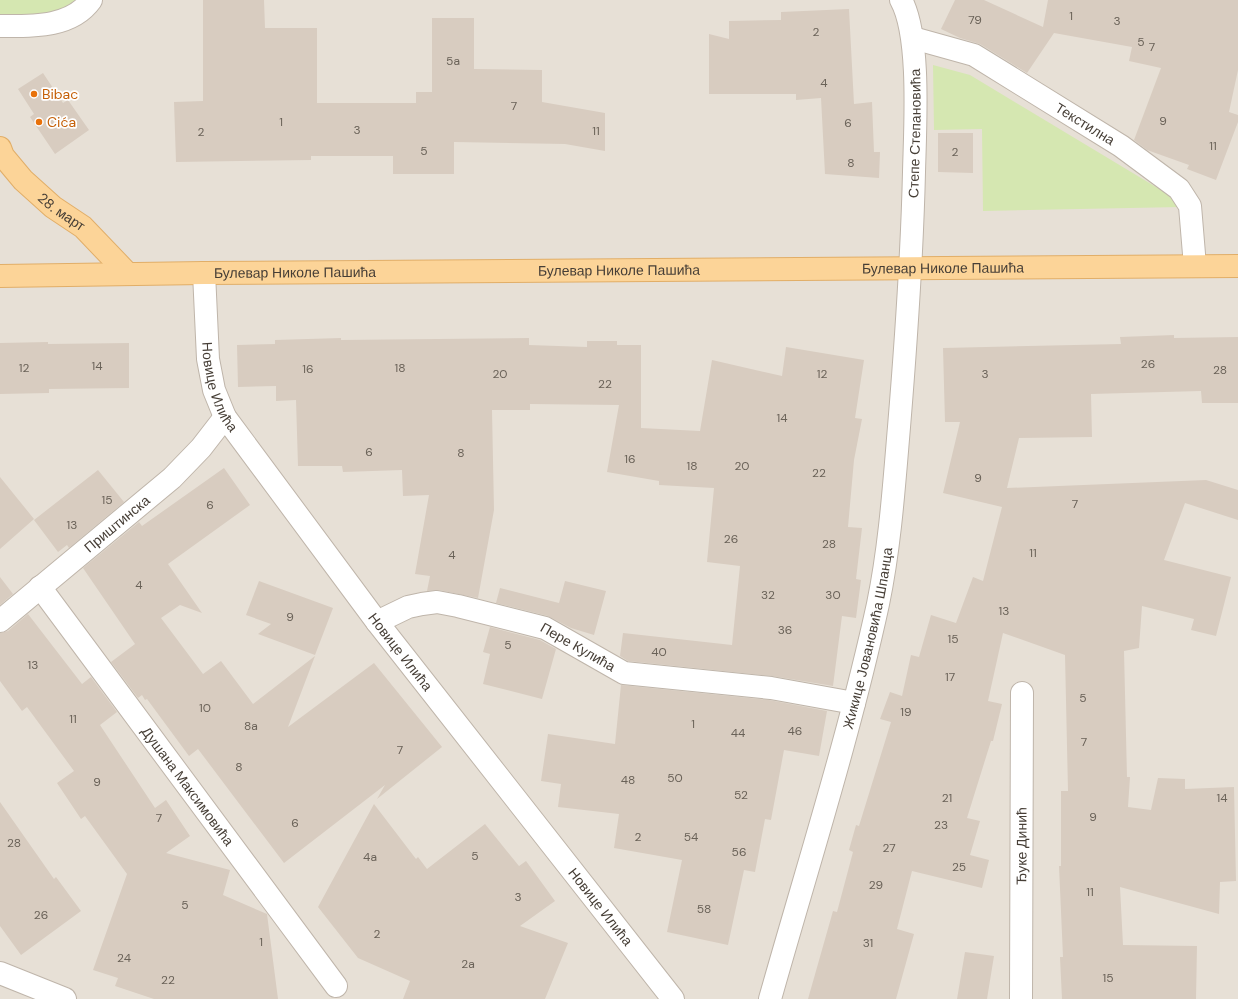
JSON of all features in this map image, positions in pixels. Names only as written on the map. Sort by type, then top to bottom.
[{"type":"main road","points":[[0,180],[1,152]]},
{"type":"main road","name":"28. март","points":[[1,152],[23,180],[53,207],[83,227],[127,273]]},
{"type":"main road","name":"Булевар Николе Пашића","points":[[0,276],[127,273],[1238,266]]},
{"type":"street","points":[[0,26],[38,25],[57,22],[72,16],[86,7],[91,0]]},
{"type":"street","name":"Степе Степановића","points":[[901,0],[906,8],[913,38],[915,115],[912,268]]},
{"type":"street","name":"Текстилна","points":[[913,38],[974,55],[1121,146],[1179,189],[1190,206],[1195,266]]},
{"type":"street","name":"Жикице Јовановића Шпанца","points":[[770,999],[854,703],[878,603],[890,524],[912,268]]},
{"type":"street","name":"Новице Илића","points":[[204,273],[208,359],[214,390],[225,417],[377,622],[673,999]]},
{"type":"street","name":"Приштинска","points":[[0,621],[172,478],[201,448],[225,417]]},
{"type":"street","name":"Душана Максимовића","points":[[40,587],[336,986]]},
{"type":"street","name":"Пере Кулића","points":[[377,622],[408,607],[436,602],[545,628],[624,673],[771,688],[854,703]]},
{"type":"street","name":"Ђуке Динић","points":[[1021,999],[1022,693]]},
{"type":"street","points":[[0,973],[65,999]]},
{"type":"shaded area","points":[[0,0],[1238,0],[1238,999],[0,999]]},
{"type":"green space","points":[[0,0],[91,0],[86,7],[0,26]]},
{"type":"green space","points":[[933,65],[970,75],[1171,196],[1181,207],[983,211],[982,129],[934,130]]},
{"type":"building","points":[[203,0],[264,0],[265,28],[317,28],[317,103],[416,103],[416,92],[432,92],[432,18],[474,18],[474,69],[542,70],[542,102],[605,113],[605,151],[565,144],[454,142],[454,174],[393,174],[393,156],[311,156],[311,160],[176,162],[174,102],[203,101]]},
{"type":"building","points":[[955,0],[984,0],[1043,27],[1048,0],[1238,0],[1238,70],[1229,112],[1238,115],[1238,122],[1216,180],[1187,169],[1189,165],[1147,150],[1134,140],[1161,68],[1129,61],[1132,47],[1054,33],[1027,73],[980,44],[960,38],[941,29]]},
{"type":"building","points":[[849,9],[854,104],[872,102],[874,152],[880,152],[879,178],[825,174],[821,98],[796,100],[796,94],[709,94],[709,34],[729,39],[729,21],[781,20],[781,12]]},
{"type":"building","points":[[43,73],[63,103],[68,100],[89,130],[55,154],[30,117],[34,114],[18,89]]},
{"type":"building","points":[[938,133],[973,133],[973,173],[938,172]]},
{"type":"building","points":[[1174,335],[1174,338],[1238,337],[1238,403],[1202,403],[1201,391],[1091,394],[1092,437],[1019,438],[1007,488],[1206,480],[1238,490],[1238,520],[1185,503],[1164,560],[1231,577],[1216,636],[1191,630],[1194,619],[1142,606],[1139,648],[1124,651],[1127,777],[1130,777],[1128,807],[1151,810],[1158,778],[1185,779],[1185,789],[1234,787],[1236,881],[1220,882],[1219,914],[1120,887],[1123,945],[1197,946],[1196,999],[1062,999],[1060,957],[1063,957],[1059,866],[1061,866],[1061,791],[1068,791],[1065,655],[1003,633],[988,701],[1002,704],[993,741],[991,741],[967,818],[980,821],[970,855],[989,860],[982,888],[912,871],[897,929],[914,934],[896,999],[808,999],[833,911],[837,912],[853,852],[849,850],[856,825],[859,826],[891,722],[880,719],[890,692],[902,696],[911,655],[919,657],[931,615],[956,623],[973,577],[983,581],[1002,507],[943,493],[960,422],[945,422],[943,348],[1121,344],[1120,337]]},
{"type":"building","points":[[341,338],[341,340],[529,338],[529,345],[587,347],[587,341],[617,341],[617,345],[641,345],[641,428],[700,431],[712,360],[782,376],[786,347],[864,360],[855,418],[862,419],[854,460],[848,527],[862,528],[856,579],[861,580],[856,618],[842,616],[833,686],[772,676],[628,661],[620,656],[623,633],[732,645],[740,566],[707,562],[714,488],[659,485],[659,481],[607,472],[619,405],[530,404],[530,410],[492,410],[494,510],[478,598],[439,590],[427,591],[430,576],[415,574],[429,495],[403,496],[402,470],[343,472],[342,466],[298,466],[296,400],[276,401],[276,386],[238,387],[237,345],[275,344],[275,340]]},
{"type":"building","points":[[48,342],[48,344],[129,343],[129,388],[49,389],[49,393],[0,394],[0,343]]},
{"type":"building","points":[[224,468],[250,505],[168,564],[202,613],[180,605],[161,618],[203,674],[221,661],[253,704],[315,656],[288,727],[374,663],[442,747],[377,799],[385,785],[284,863],[198,749],[189,756],[147,699],[145,700],[142,695],[138,698],[111,662],[135,644],[83,568],[139,522],[142,526]]},
{"type":"building","points":[[98,470],[124,502],[69,548],[67,545],[58,552],[34,520]]},
{"type":"building","points":[[0,477],[34,519],[0,549]]},
{"type":"building","points":[[0,577],[13,594],[0,605]]},
{"type":"building","points":[[259,581],[333,608],[315,655],[258,634],[271,624],[246,615]]},
{"type":"building","points":[[565,581],[606,591],[594,635],[571,628],[548,616],[496,603],[500,588],[559,603]]},
{"type":"building","points":[[28,614],[82,684],[91,677],[117,712],[100,725],[155,808],[166,800],[190,836],[166,853],[230,870],[223,895],[267,914],[278,999],[154,999],[115,986],[118,978],[93,970],[127,874],[85,816],[81,819],[57,783],[74,771],[27,707],[22,711],[0,681],[0,633],[8,631]]},
{"type":"building","points":[[490,627],[540,640],[556,649],[542,699],[483,684],[490,654],[483,652]]},
{"type":"building","points":[[621,685],[769,700],[827,711],[819,756],[784,750],[771,820],[765,819],[755,872],[744,870],[728,945],[667,932],[682,860],[614,848],[619,814],[558,807],[561,784],[541,781],[548,734],[615,744]]},
{"type":"building","points":[[0,802],[54,879],[56,877],[81,911],[21,955],[0,926]]},
{"type":"building","points":[[374,804],[416,859],[418,857],[427,869],[485,824],[519,866],[526,861],[555,901],[520,926],[568,943],[545,999],[403,999],[410,981],[358,958],[318,907]]},
{"type":"building","points":[[965,952],[994,956],[987,999],[957,999]]},
{"type":"place","name":"Bibac","points":[[34,94]]},
{"type":"place","name":"Cića","points":[[39,122]]}]
